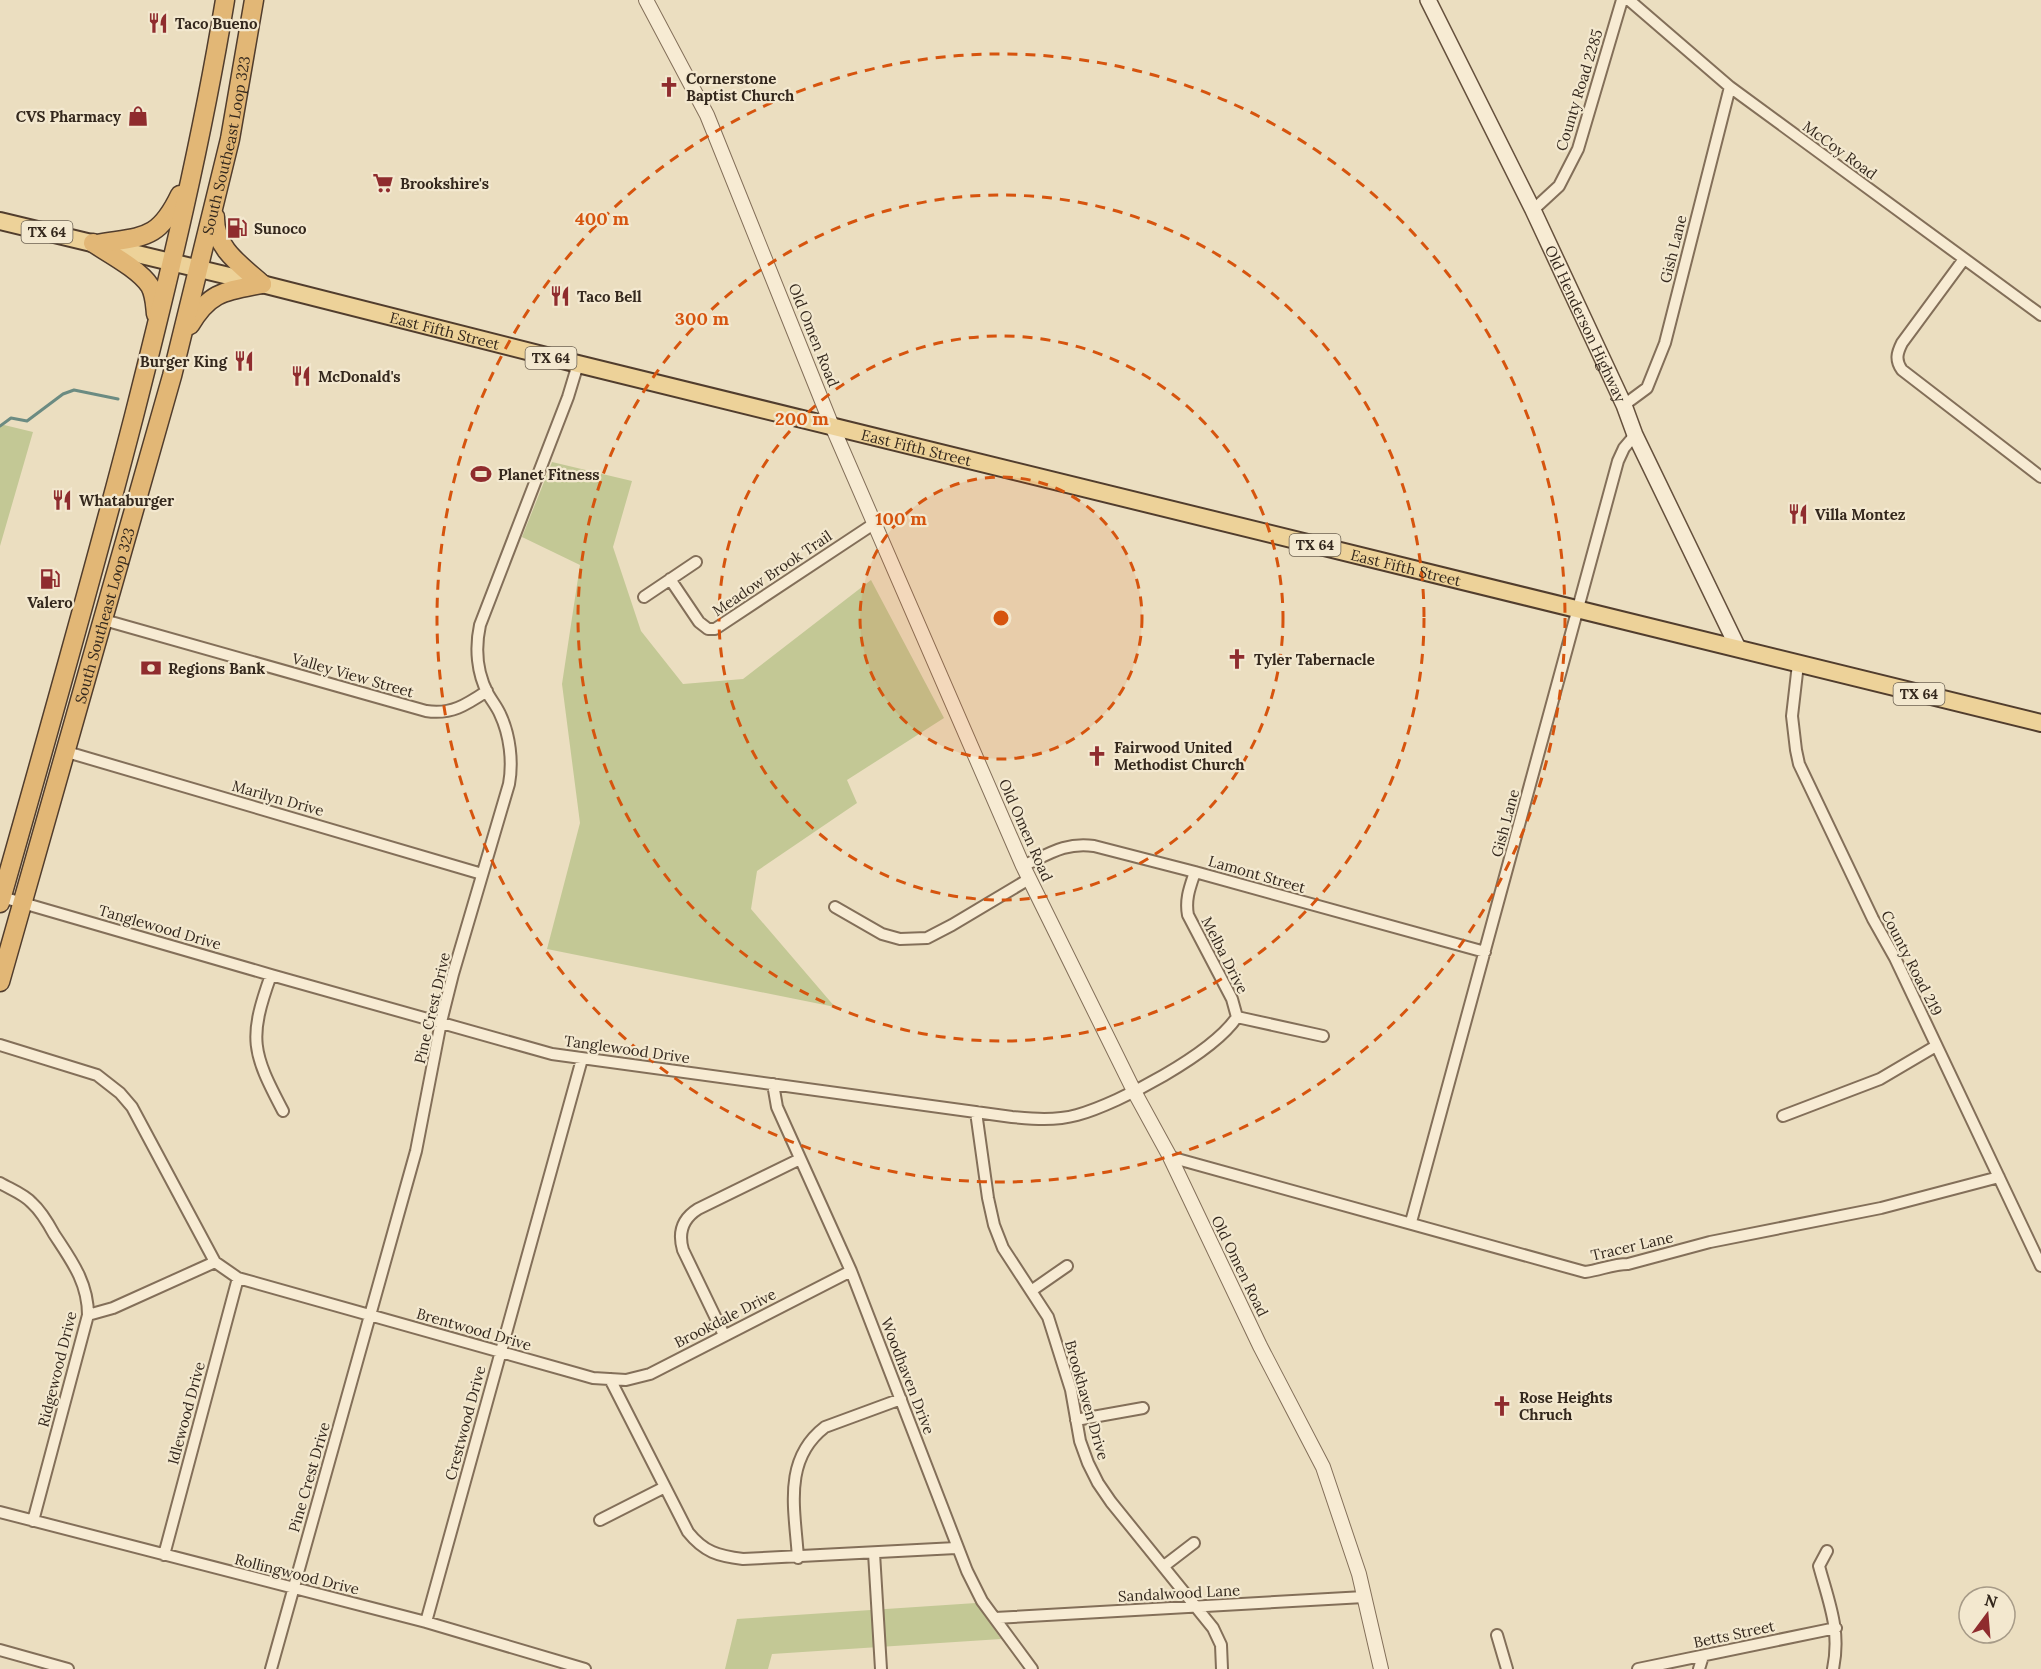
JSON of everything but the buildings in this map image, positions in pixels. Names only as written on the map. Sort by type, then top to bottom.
[{"type":"highway","name":"South Southeast Loop 323","points":[[1,900],[95,567],[157,325],[193,170],[225,0]]},
{"type":"highway","name":"South Southeast Loop 323","points":[[0,982],[67,752],[200,269],[238,102],[254,0]]},
{"type":"highway","points":[[95,243],[145,235],[158,229],[171,214],[193,170]]},
{"type":"highway","points":[[216,202],[215,222],[221,243],[230,255],[262,284]]},
{"type":"highway","points":[[95,243],[148,283],[154,300],[157,325]]},
{"type":"highway","points":[[182,337],[199,310],[210,299],[232,290],[262,284]]},
{"type":"highway","points":[[95,567],[101,577],[92,614],[104,620]]},
{"type":"main road","name":"Old Henderson Highway","points":[[1428,0],[1533,210],[1624,405],[1635,435],[1738,648]]},
{"type":"main road","name":"East Fifth Street","points":[[0,220],[1798,664]]},
{"type":"main road","name":"TX 64","points":[[1798,664],[2041,723]]},
{"type":"street","name":"Old Omen Road","points":[[646,0],[707,115],[832,426],[1026,872],[1135,1093],[1170,1157],[1260,1346],[1323,1467],[1359,1574],[1381,1669]]},
{"type":"street","name":"County Road 2285","points":[[1533,210],[1559,186],[1578,148],[1622,0]]},
{"type":"street","name":"McCoy Road","points":[[1629,0],[1730,87],[2041,315]]},
{"type":"street","name":"Gish Lane","points":[[1624,405],[1647,388],[1665,343],[1730,87]]},
{"type":"street","points":[[1964,259],[1902,343],[1897,358],[1898,364],[1902,370],[2041,477]]},
{"type":"street","name":"Pine Crest Drive","points":[[272,1669],[416,1151],[441,1022],[511,772],[509,748],[502,720],[480,672],[477,650],[482,618],[568,397],[578,364]]},
{"type":"street","name":"Gish Lane","points":[[1411,1222],[1618,461],[1624,448],[1635,435]]},
{"type":"street","name":"Meadow Brook Trail","points":[[670,579],[699,622],[708,629],[715,629],[875,523]]},
{"type":"street","points":[[644,597],[696,562]]},
{"type":"street","name":"Valley View Street","points":[[104,620],[426,711],[451,712],[487,691]]},
{"type":"street","name":"County Road 219","points":[[1798,664],[1792,716],[1799,764],[1999,1177],[2038,1250],[2041,1266]]},
{"type":"street","name":"Marilyn Drive","points":[[67,752],[482,874]]},
{"type":"street","name":"Lamont Street","points":[[836,907],[882,934],[900,939],[927,938],[952,925],[1026,872],[1068,846],[1079,844],[1195,872],[1485,952]]},
{"type":"street","name":"Melba Drive","points":[[1195,872],[1187,894],[1188,915],[1232,999],[1237,1017]]},
{"type":"street","name":"Tanglewood Drive","points":[[1,900],[22,903],[539,1050],[582,1059],[976,1112],[1045,1119],[1076,1115],[1135,1093],[1224,1034],[1237,1017]]},
{"type":"street","points":[[271,975],[259,1009],[255,1033],[262,1070],[284,1111]]},
{"type":"street","points":[[1237,1017],[1323,1036]]},
{"type":"street","name":"Brentwood Drive","points":[[0,1045],[98,1075],[120,1092],[132,1107],[215,1262],[238,1278],[586,1376],[610,1379]]},
{"type":"street","points":[[1783,1116],[1880,1080],[1936,1046]]},
{"type":"street","name":"Crestwood Drive","points":[[426,1622],[582,1059]]},
{"type":"street","name":"Woodhaven Drive","points":[[774,1084],[777,1107],[851,1271],[956,1548],[982,1601],[1032,1669]]},
{"type":"street","name":"Brookhaven Drive","points":[[976,1112],[994,1225],[1004,1248],[1048,1317],[1071,1390],[1080,1441],[1088,1463],[1098,1483],[1212,1628],[1221,1645],[1222,1669]]},
{"type":"street","name":"Tracer Lane","points":[[1170,1157],[1585,1272],[1601,1270],[1615,1264],[1628,1264],[1710,1242],[1874,1209],[1999,1177]]},
{"type":"street","points":[[724,1335],[683,1250],[681,1230],[685,1221],[698,1209],[800,1159]]},
{"type":"street","name":"Ridgewood Drive","points":[[0,1183],[32,1202],[79,1272],[86,1290],[88,1315],[33,1521]]},
{"type":"street","points":[[88,1315],[113,1308],[215,1262]]},
{"type":"street","points":[[1031,1290],[1067,1266]]},
{"type":"street","name":"Brookdale Drive","points":[[610,1379],[626,1380],[650,1374],[851,1271]]},
{"type":"street","name":"Idlewood Drive","points":[[164,1555],[238,1278]]},
{"type":"street","points":[[610,1379],[688,1532],[699,1545],[728,1558],[743,1559],[798,1558],[956,1548]]},
{"type":"street","points":[[798,1558],[794,1494],[795,1473],[800,1458],[816,1434],[825,1427],[901,1399]]},
{"type":"street","points":[[1076,1420],[1143,1408]]},
{"type":"street","points":[[600,1520],[665,1487]]},
{"type":"street","name":"Rollingwood Drive","points":[[0,1512],[426,1622],[585,1669]]},
{"type":"street","points":[[1164,1566],[1194,1542]]},
{"type":"street","points":[[1827,1551],[1819,1566],[1836,1628],[1833,1669]]},
{"type":"street","points":[[874,1553],[881,1669]]},
{"type":"street","name":"Sandalwood Lane","points":[[995,1618],[1364,1597]]},
{"type":"street","name":"Betts Street","points":[[1638,1669],[1836,1628]]},
{"type":"street","points":[[1497,1635],[1507,1669]]},
{"type":"street","points":[[0,1650],[68,1669]]},
{"type":"street","points":[[1699,1669],[1703,1656]]},
{"type":"green space","points":[[0,424],[33,432],[0,546]]},
{"type":"green space","points":[[552,462],[632,481],[613,547],[641,631],[683,684],[743,679],[871,580],[944,718],[847,780],[857,803],[757,871],[751,909],[835,1007],[547,949],[580,823],[562,684],[580,565],[522,537]]},
{"type":"green space","points":[[976,1603],[1001,1639],[772,1654],[768,1669],[725,1669],[737,1619]]},
{"type":"waterway","points":[[0,426],[11,418],[27,421],[63,394],[74,390],[118,399]]},
{"type":"place","name":"Taco Bueno","points":[[158,23]]},
{"type":"place","name":"Cornerstone Baptist Church","points":[[669,87]]},
{"type":"place","name":"CVS Pharmacy","points":[[138,116]]},
{"type":"place","name":"Brookshire's","points":[[383,183]]},
{"type":"place","name":"Sunoco","points":[[237,228]]},
{"type":"place","name":"Taco Bell","points":[[560,296]]},
{"type":"place","name":"Burger King","points":[[244,361]]},
{"type":"place","name":"McDonald's","points":[[301,376]]},
{"type":"place","name":"Planet Fitness","points":[[481,474]]},
{"type":"place","name":"Whataburger","points":[[62,500]]},
{"type":"place","name":"Villa Montez","points":[[1798,514]]},
{"type":"place","name":"Valero","points":[[50,579]]},
{"type":"place","name":"Tyler Tabernacle","points":[[1237,659]]},
{"type":"place","name":"Regions Bank","points":[[151,668]]},
{"type":"place","name":"Fairwood United Methodist Church","points":[[1097,756]]},
{"type":"place","name":"Rose Heights Chruch","points":[[1502,1406]]}]
